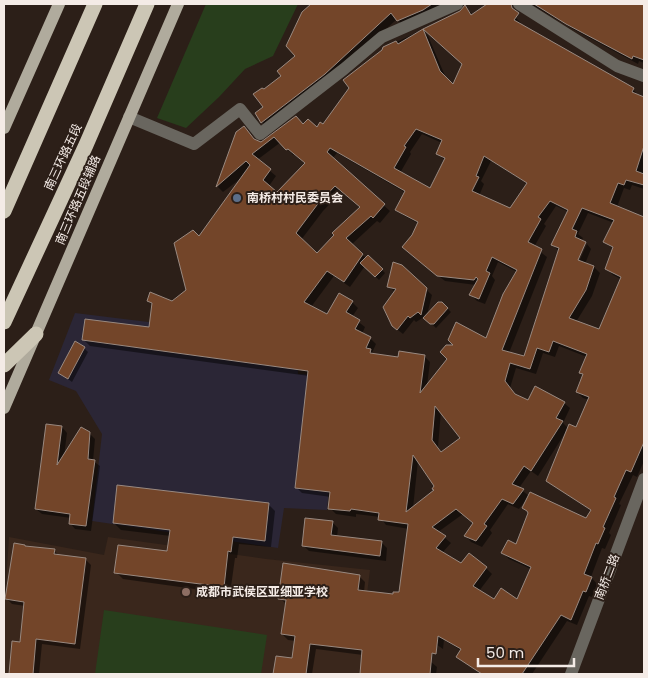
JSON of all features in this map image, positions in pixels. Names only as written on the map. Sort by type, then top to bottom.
[{"type":"highway","points":[[4,211],[95,4]]},
{"type":"highway","name":"南三环路五段","points":[[4,322],[86,145],[147,4]]},
{"type":"highway","points":[[4,365],[36,334]]},
{"type":"main road","points":[[4,128],[59,4]]},
{"type":"main road","name":"南三环路五段辅路","points":[[4,408],[178,4]]},
{"type":"street","points":[[129,117],[194,144],[240,108],[260,134],[382,37],[457,4]]},
{"type":"street","points":[[519,4],[617,66],[644,76]]},
{"type":"street","name":"南桥二路","points":[[571,674],[644,479]]},
{"type":"shaded area","points":[[75,313],[295,340],[298,374],[339,376],[327,510],[284,508],[278,548],[92,521],[102,434],[76,391],[49,380]]},
{"type":"shaded area","name":"成都市武侯区亚细亚学校","points":[[9,537],[104,555],[108,537],[266,559],[370,570],[363,625],[392,629],[388,674],[4,674],[4,614]]},
{"type":"green space","points":[[206,4],[298,4],[273,56],[245,69],[186,128],[157,118]]},
{"type":"green space","points":[[104,610],[267,635],[261,674],[95,674]]},
{"type":"building","points":[[311,4],[432,4],[397,21],[391,13],[325,74],[261,123],[255,113],[263,107],[253,94],[262,88],[264,89],[281,76],[277,71],[295,56],[286,46],[302,12]]},
{"type":"building","points":[[487,4],[511,4],[512,8],[519,13],[514,20],[634,88],[632,92],[644,97],[644,146],[636,171],[644,174],[644,185],[626,180],[624,185],[618,183],[610,203],[644,217],[644,442],[631,472],[626,470],[603,527],[605,528],[598,544],[596,543],[584,574],[592,577],[586,592],[583,591],[571,620],[561,615],[522,674],[482,674],[456,657],[461,649],[438,636],[436,654],[432,653],[430,674],[360,674],[362,650],[310,644],[306,674],[273,674],[276,656],[292,658],[295,636],[281,634],[286,600],[278,599],[283,563],[360,575],[358,590],[393,594],[393,592],[399,592],[408,524],[378,520],[379,513],[351,509],[350,511],[328,509],[330,492],[295,488],[308,371],[82,340],[85,319],[149,327],[152,303],[147,301],[150,292],[172,301],[186,290],[174,243],[193,230],[199,236],[250,165],[246,161],[216,187],[236,132],[244,126],[254,139],[261,142],[296,116],[303,124],[308,119],[317,127],[320,122],[323,124],[349,88],[343,80],[382,50],[383,47],[396,41],[398,44],[423,29],[460,11],[465,5],[471,15]],"holes":[[[423,29],[462,64],[453,84],[440,71]],[[416,129],[442,140],[436,154],[445,158],[430,188],[394,168],[406,147],[404,146]],[[274,137],[286,150],[288,149],[305,163],[277,192],[263,180],[271,169],[252,154]],[[330,148],[405,191],[395,210],[418,222],[412,235],[402,247],[437,276],[474,280],[476,277],[478,279],[469,295],[479,299],[490,273],[486,271],[492,257],[517,270],[503,294],[486,338],[456,322],[448,340],[453,345],[446,345],[440,352],[447,359],[420,393],[425,355],[399,351],[398,357],[370,353],[371,349],[366,348],[371,337],[355,329],[360,320],[346,312],[353,301],[339,293],[327,314],[304,302],[327,271],[344,282],[363,254],[346,238],[371,216],[373,218],[385,204],[327,152]],[[484,156],[527,183],[510,208],[472,191],[479,177],[476,176]],[[335,186],[360,207],[332,233],[334,235],[317,253],[296,233],[317,205]],[[550,201],[568,210],[551,245],[559,248],[524,356],[502,350],[542,249],[528,242],[541,219],[538,217]],[[582,208],[614,220],[603,242],[613,247],[605,269],[621,277],[599,329],[569,318],[586,290],[594,266],[578,260],[586,242],[575,237],[577,231],[572,229]],[[553,341],[587,354],[579,373],[583,374],[576,392],[589,397],[576,427],[569,424],[546,481],[591,510],[586,518],[530,492],[522,508],[528,513],[516,544],[508,540],[501,553],[531,567],[517,599],[501,588],[494,599],[473,586],[487,567],[469,553],[461,563],[436,548],[446,536],[432,527],[456,509],[473,523],[464,536],[476,541],[487,526],[484,524],[502,499],[513,504],[524,489],[512,484],[524,466],[531,471],[563,421],[556,418],[565,402],[535,386],[528,400],[515,394],[505,381],[510,363],[530,369],[537,348],[549,352]],[[435,406],[460,438],[441,452],[432,440]],[[413,455],[434,486],[432,489],[434,490],[406,512]]]},
{"type":"building","points":[[534,4],[644,4],[644,60],[633,56],[632,59],[566,24]]},
{"type":"building","points":[[368,255],[383,269],[375,277],[360,263]]},
{"type":"building","points":[[393,262],[402,265],[427,288],[421,315],[418,312],[410,318],[408,316],[397,330],[392,326],[383,307],[396,289],[387,287]]},
{"type":"building","points":[[438,302],[442,302],[448,308],[434,324],[430,324],[423,318]]},
{"type":"building","points":[[75,341],[85,347],[68,379],[58,373]]},
{"type":"building","points":[[46,424],[62,426],[57,465],[81,427],[90,432],[88,459],[95,460],[86,526],[69,524],[70,514],[35,509]]},
{"type":"building","points":[[117,485],[269,503],[265,541],[233,537],[231,552],[228,551],[224,587],[114,573],[118,545],[167,551],[170,530],[113,523]]},
{"type":"building","points":[[305,518],[333,521],[331,535],[382,541],[380,556],[302,546]]},
{"type":"building","points":[[14,543],[55,549],[54,554],[86,558],[75,644],[36,639],[33,674],[9,674],[12,641],[20,642],[24,602],[5,599]]},
{"type":"place","name":"南桥村村民委员会","points":[[237,198]]},
{"type":"place","name":"成都市武侯区亚细亚学校","points":[[186,592]]}]
